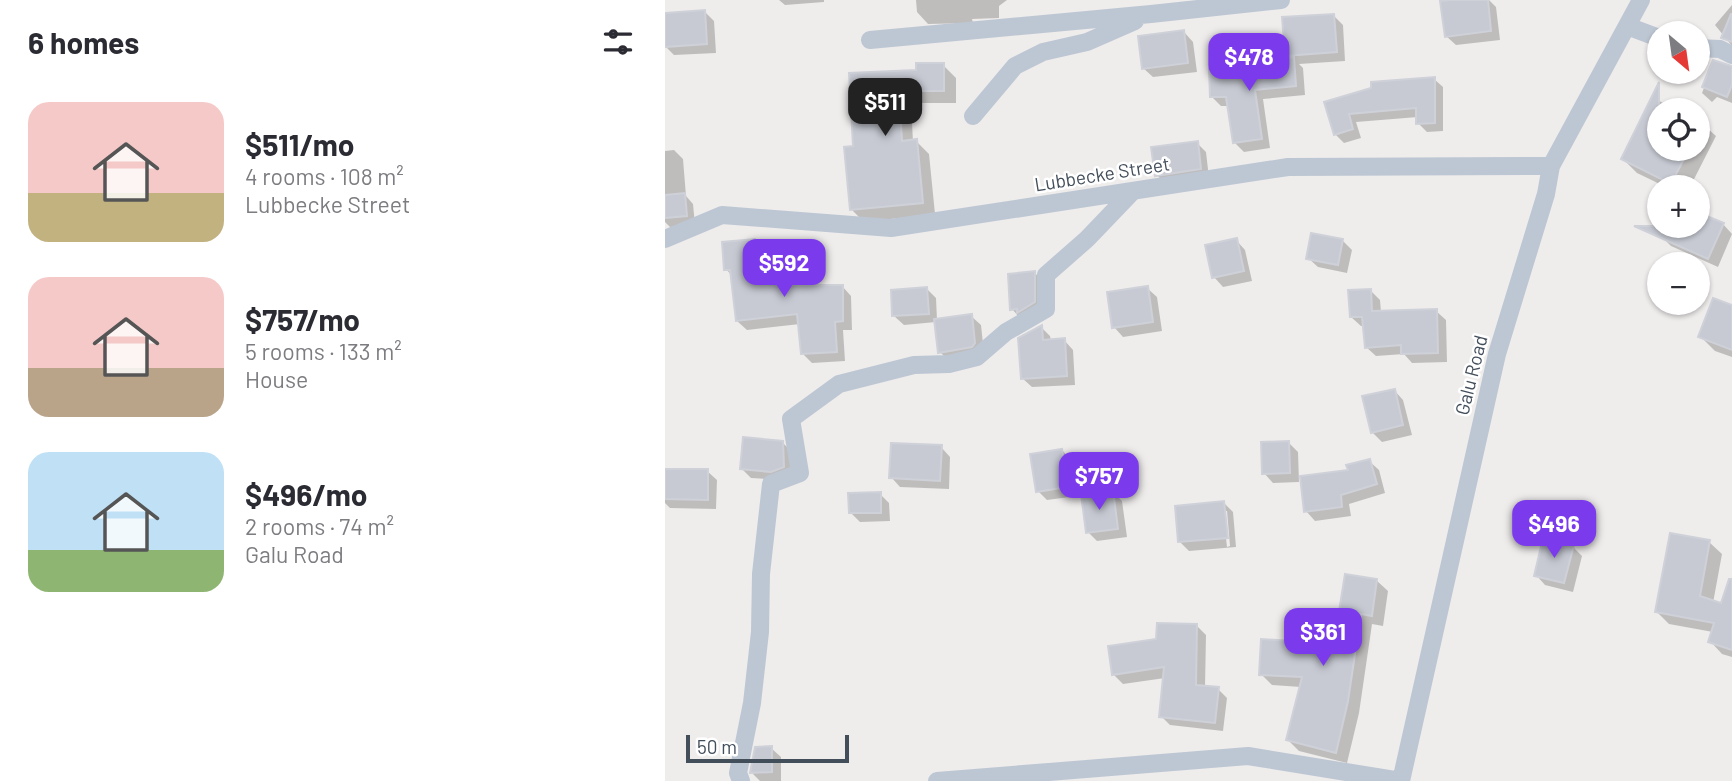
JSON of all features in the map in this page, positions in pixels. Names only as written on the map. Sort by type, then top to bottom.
[{"type":"street","points":[[870,40],[1281,0]]},
{"type":"street","name":"Galu Road","points":[[1401,781],[1497,354],[1546,194],[1551,166],[1640,0]]},
{"type":"street","points":[[973,116],[1015,66],[1043,52],[1087,42],[1151,14]]},
{"type":"street","points":[[1627,26],[1647,34]]},
{"type":"street","points":[[1710,49],[1720,49],[1732,55]]},
{"type":"street","name":"Lubbecke Street","points":[[665,239],[722,215],[891,228],[1289,167],[1551,166]]},
{"type":"street","points":[[741,781],[738,773],[752,703],[760,632],[761,573],[771,484],[800,474],[791,419],[839,384],[914,365],[949,364],[977,357],[1006,332],[1045,309],[1046,275],[1087,239],[1133,191]]},
{"type":"street","points":[[937,781],[1248,756],[1401,781]]},
{"type":"building","points":[[1488,0],[1491,31],[1445,37],[1440,1]]},
{"type":"building","points":[[705,10],[707,44],[665,47],[665,13]]},
{"type":"building","points":[[1334,14],[1337,52],[1285,56],[1282,17]]},
{"type":"building","points":[[1732,14],[1732,42],[1721,38]]},
{"type":"building","points":[[1184,30],[1188,63],[1142,69],[1138,36]]},
{"type":"building","points":[[1294,57],[1296,86],[1255,90],[1262,139],[1233,143],[1226,97],[1210,97],[1209,69],[1275,65],[1275,59]]},
{"type":"building","points":[[1713,60],[1732,66],[1732,85],[1727,97],[1702,87],[1703,84],[1710,84]]},
{"type":"building","points":[[916,63],[944,63],[944,91],[899,91],[902,141],[917,139],[923,203],[850,210],[844,147],[853,146],[849,73],[916,70]]},
{"type":"building","points":[[1435,77],[1435,123],[1416,124],[1416,108],[1349,114],[1353,129],[1334,135],[1324,102],[1371,88],[1371,82]]},
{"type":"building","points":[[1658,84],[1659,84],[1659,98],[1651,98]]},
{"type":"building","points":[[1647,106],[1647,161],[1683,161],[1676,175],[1653,175],[1621,159]]},
{"type":"building","points":[[1198,141],[1201,169],[1155,176],[1151,147]]},
{"type":"building","points":[[685,193],[687,216],[665,218],[665,195]]},
{"type":"building","points":[[1710,217],[1724,223],[1710,254],[1710,252],[1692,252],[1661,238],[1710,238]]},
{"type":"building","points":[[1634,226],[1647,226],[1647,232]]},
{"type":"building","points":[[1311,233],[1343,239],[1338,265],[1306,259]]},
{"type":"building","points":[[1237,238],[1244,271],[1212,278],[1205,245]]},
{"type":"building","points":[[755,239],[759,284],[789,280],[789,285],[843,285],[843,321],[835,322],[837,352],[801,354],[797,314],[736,321],[730,270],[724,270],[722,242]]},
{"type":"building","points":[[1035,271],[1035,302],[1017,313],[1017,309],[1010,310],[1008,274]]},
{"type":"building","points":[[1148,286],[1153,322],[1112,328],[1107,292]]},
{"type":"building","points":[[927,287],[929,314],[892,316],[891,290]]},
{"type":"building","points":[[1371,289],[1372,311],[1437,309],[1438,353],[1401,354],[1401,345],[1365,348],[1362,317],[1350,317],[1348,290]]},
{"type":"building","points":[[1713,298],[1732,305],[1732,350],[1698,337],[1706,315],[1710,315]]},
{"type":"building","points":[[972,314],[975,343],[972,347],[938,353],[934,319]]},
{"type":"building","points":[[1042,325],[1043,340],[1065,338],[1067,376],[1021,379],[1018,338]]},
{"type":"building","points":[[1395,389],[1403,425],[1371,433],[1362,396]]},
{"type":"building","points":[[743,437],[783,441],[784,467],[771,472],[740,469]]},
{"type":"building","points":[[1289,441],[1290,473],[1262,474],[1261,442]]},
{"type":"building","points":[[891,443],[942,445],[940,481],[889,478]]},
{"type":"building","points":[[1062,449],[1068,487],[1036,492],[1030,454]]},
{"type":"building","points":[[1370,459],[1377,484],[1341,495],[1342,507],[1304,512],[1300,476],[1348,470],[1346,465]]},
{"type":"building","points":[[665,469],[708,469],[708,500],[665,499]]},
{"type":"building","points":[[1113,490],[1118,529],[1086,533],[1081,494]]},
{"type":"building","points":[[881,492],[881,513],[849,513],[848,493]]},
{"type":"building","points":[[1224,501],[1228,538],[1178,542],[1175,506]]},
{"type":"building","points":[[1670,533],[1710,540],[1700,596],[1721,603],[1729,579],[1732,579],[1732,650],[1708,642],[1714,623],[1655,612]]},
{"type":"building","points":[[1543,538],[1574,545],[1564,583],[1534,576]]},
{"type":"building","points":[[1345,574],[1377,579],[1372,616],[1361,614],[1348,701],[1336,753],[1286,740],[1302,677],[1259,675],[1261,639],[1319,643],[1322,622],[1337,624]]},
{"type":"building","points":[[1157,623],[1197,624],[1196,685],[1219,687],[1215,723],[1159,717],[1164,667],[1112,675],[1108,646],[1156,639]]},
{"type":"building","points":[[772,746],[772,772],[750,773],[755,747]]}]
